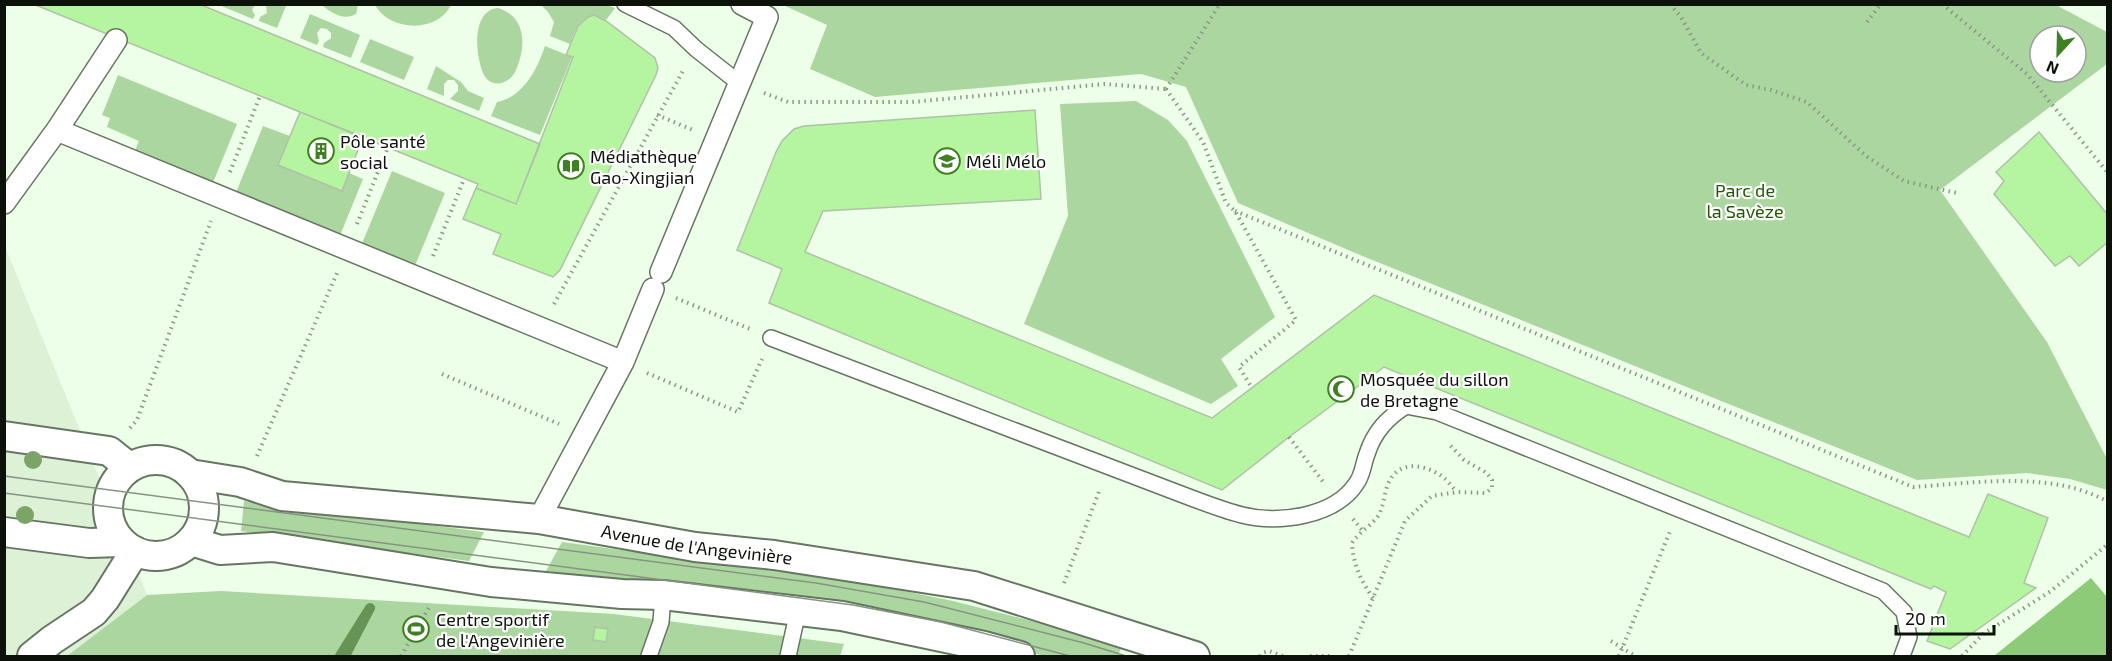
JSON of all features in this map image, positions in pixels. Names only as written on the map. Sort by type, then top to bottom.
[{"type":"street","points":[[539,519],[623,362],[767,17],[742,4]]},
{"type":"street","points":[[4,203],[57,130],[116,40]]},
{"type":"street","points":[[57,130],[216,206],[344,258],[423,282],[623,362]]},
{"type":"street","points":[[4,435],[138,463],[159,460],[179,466],[190,474],[200,488],[204,502],[203,519],[191,541],[176,552],[165,555],[152,556],[129,547],[4,532]]},
{"type":"street","points":[[119,459],[107,506],[112,528],[129,547]]},
{"type":"street","name":"Avenue de l'Angevinière","points":[[190,474],[240,482],[282,496],[539,519],[696,547],[774,555],[974,586],[1194,657]]},
{"type":"street","points":[[191,541],[220,550],[273,547],[491,582],[622,594],[663,595],[842,616],[984,646],[1020,657]]},
{"type":"street","points":[[32,657],[51,640],[94,612],[105,599],[129,547]]},
{"type":"lane","points":[[625,4],[674,28],[696,49],[739,83]]},
{"type":"lane","points":[[771,338],[1194,500],[1244,516],[1268,519],[1294,517],[1319,510],[1338,501],[1356,485],[1377,430],[1390,416],[1406,406],[1437,412],[1883,591],[1904,612],[1910,637],[1902,657]]},
{"type":"lane","points":[[652,655],[661,622],[663,595]]},
{"type":"lane","points":[[788,657],[798,612]]},
{"type":"path","points":[[1166,89],[1220,4]]},
{"type":"path","points":[[1670,4],[1681,17],[1701,53],[1746,85],[1771,90],[1807,102],[1866,156],[1904,181],[1957,193]]},
{"type":"path","points":[[1867,22],[1881,4]]},
{"type":"path","points":[[1942,4],[2027,74],[2108,173]]},
{"type":"path","points":[[541,328],[657,115],[696,49]]},
{"type":"path","points":[[739,83],[788,102],[912,102],[1105,84],[1166,89]]},
{"type":"path","points":[[1166,89],[1203,142],[1226,203],[1234,211],[1296,320],[1239,367],[1252,388]]},
{"type":"path","points":[[119,459],[137,420],[216,206],[260,96]]},
{"type":"path","points":[[657,115],[716,140]]},
{"type":"path","points":[[252,486],[258,451],[344,258],[388,147]]},
{"type":"path","points":[[423,282],[464,179]]},
{"type":"path","points":[[1234,211],[1913,487],[2010,481],[2058,485],[2092,493],[2108,502]]},
{"type":"path","points":[[623,362],[738,412],[771,338],[657,280]]},
{"type":"path","points":[[442,374],[585,435]]},
{"type":"path","points":[[1349,657],[1405,521],[1432,495],[1457,492],[1486,493],[1492,488],[1492,480],[1488,473],[1475,468],[1452,450],[1444,436],[1437,412]]},
{"type":"path","points":[[1373,598],[1361,581],[1355,564],[1352,543],[1358,534],[1377,517],[1388,485],[1394,475],[1407,465],[1420,466],[1442,475],[1457,492]]},
{"type":"path","points":[[1054,612],[1108,466]]},
{"type":"path","points":[[1619,657],[1679,508]]},
{"type":"path","points":[[1962,657],[1983,634],[2051,591],[2108,543]]},
{"type":"path","points":[[1611,641],[1635,657]]},
{"type":"path","points":[[1260,657],[1262,653],[1269,651],[1283,657]]},
{"type":"path","points":[[1310,657],[1333,657]]},
{"type":"shaded area","points":[[4,244],[147,595],[67,656],[5,656]]},
{"type":"green space","points":[[219,5],[255,5],[252,10],[255,15],[253,19]]},
{"type":"green space","points":[[266,5],[286,6],[277,28],[259,21],[260,17],[267,13]]},
{"type":"green space","points":[[322,5],[358,5],[356,14],[347,17],[334,13]]},
{"type":"green space","points":[[375,5],[451,5],[436,21],[414,26],[391,20]]},
{"type":"green space","points":[[541,5],[607,5],[615,8],[606,20],[594,15],[581,22],[570,44],[550,36],[554,22]]},
{"type":"green space","name":"Parc de la Savèze","points":[[783,5],[2056,5],[2107,32],[2107,64],[2088,78],[2088,24],[2028,24],[2028,84],[2080,84],[1940,190],[2047,342],[2107,459],[2107,490],[2070,479],[2027,473],[1917,480],[1360,255],[1238,203],[1186,87],[1141,74],[875,97],[810,69],[827,25]]},
{"type":"green space","points":[[498,8],[508,12],[514,18],[522,34],[521,52],[514,75],[501,83],[487,80],[481,67],[477,46],[479,25],[483,17],[489,11]]},
{"type":"green space","points":[[310,14],[360,35],[351,58],[323,47],[324,43],[331,38],[331,33],[327,29],[321,28],[317,33],[319,41],[317,45],[300,38]]},
{"type":"green space","points":[[370,39],[414,57],[404,80],[360,62]]},
{"type":"green space","points":[[545,46],[572,57],[540,135],[491,116],[497,102],[514,95],[528,81]]},
{"type":"green space","points":[[436,66],[461,82],[468,91],[484,98],[479,111],[450,99],[458,91],[458,85],[454,80],[448,80],[444,84],[444,96],[427,89]]},
{"type":"green space","points":[[118,75],[237,124],[212,185],[134,153],[139,141],[107,127],[110,118],[102,115]]},
{"type":"green space","points":[[1136,101],[1168,120],[1187,141],[1275,317],[1221,359],[1238,386],[1211,404],[1024,324],[1068,216],[1060,104]]},
{"type":"green space","points":[[263,126],[290,136],[349,173],[363,179],[339,238],[235,195]]},
{"type":"green space","points":[[392,171],[445,193],[414,268],[361,246]]},
{"type":"green space","points":[[244,501],[484,532],[469,561],[241,531]]},
{"type":"green space","points":[[562,542],[864,583],[953,601],[1064,629],[1121,648],[1118,656],[1044,656],[982,639],[812,606],[546,571]]},
{"type":"green space","points":[[2091,578],[2107,597],[2107,656],[1994,656]]},
{"type":"green space","name":"Centre sportif de l'Angevinière","points":[[221,591],[614,614],[844,644],[840,656],[67,656],[147,595]]},
{"type":"building","points":[[33,4],[199,4],[540,144],[516,204],[476,188],[478,184]]},
{"type":"building","name":"Médiathèque Gao-Xingjian","points":[[594,15],[606,21],[655,58],[658,68],[560,270],[553,277],[493,254],[501,234],[463,219],[476,188],[516,204],[573,57],[566,55],[578,26]]},
{"type":"building","points":[[1035,110],[1041,199],[823,211],[805,252],[1212,418],[1374,295],[1969,537],[1988,494],[2048,518],[2024,583],[2036,588],[1950,649],[1927,641],[1946,592],[1934,586],[1931,589],[1384,367],[1222,490],[769,303],[782,269],[737,250],[776,152],[782,141],[794,129],[804,126]]},
{"type":"building","name":"Pôle santé social","points":[[300,112],[363,137],[342,191],[278,165]]},
{"type":"building","points":[[2039,132],[2108,215],[2108,242],[2079,266],[2070,256],[2055,266],[1994,194],[2004,181],[1996,172]]},
{"type":"building","points":[[595,627],[608,629],[606,642],[593,640]]},
{"type":"waterway","points":[[340,656],[370,608],[345,656]]},
{"type":"tram line","points":[[4,476],[816,583],[924,602],[1126,656]]},
{"type":"tram line","points":[[4,493],[853,605],[941,622],[1070,656]]},
{"type":"place","name":"Pôle santé social","points":[[321,151]]},
{"type":"place","name":"Méli Mélo","points":[[947,161]]},
{"type":"place","name":"Médiathèque Gao-Xingjian","points":[[571,166]]},
{"type":"place","name":"Mosquée du sillon de Bretagne","points":[[1341,389]]},
{"type":"place","name":"Centre sportif de l'Angevinière","points":[[416,629]]}]
